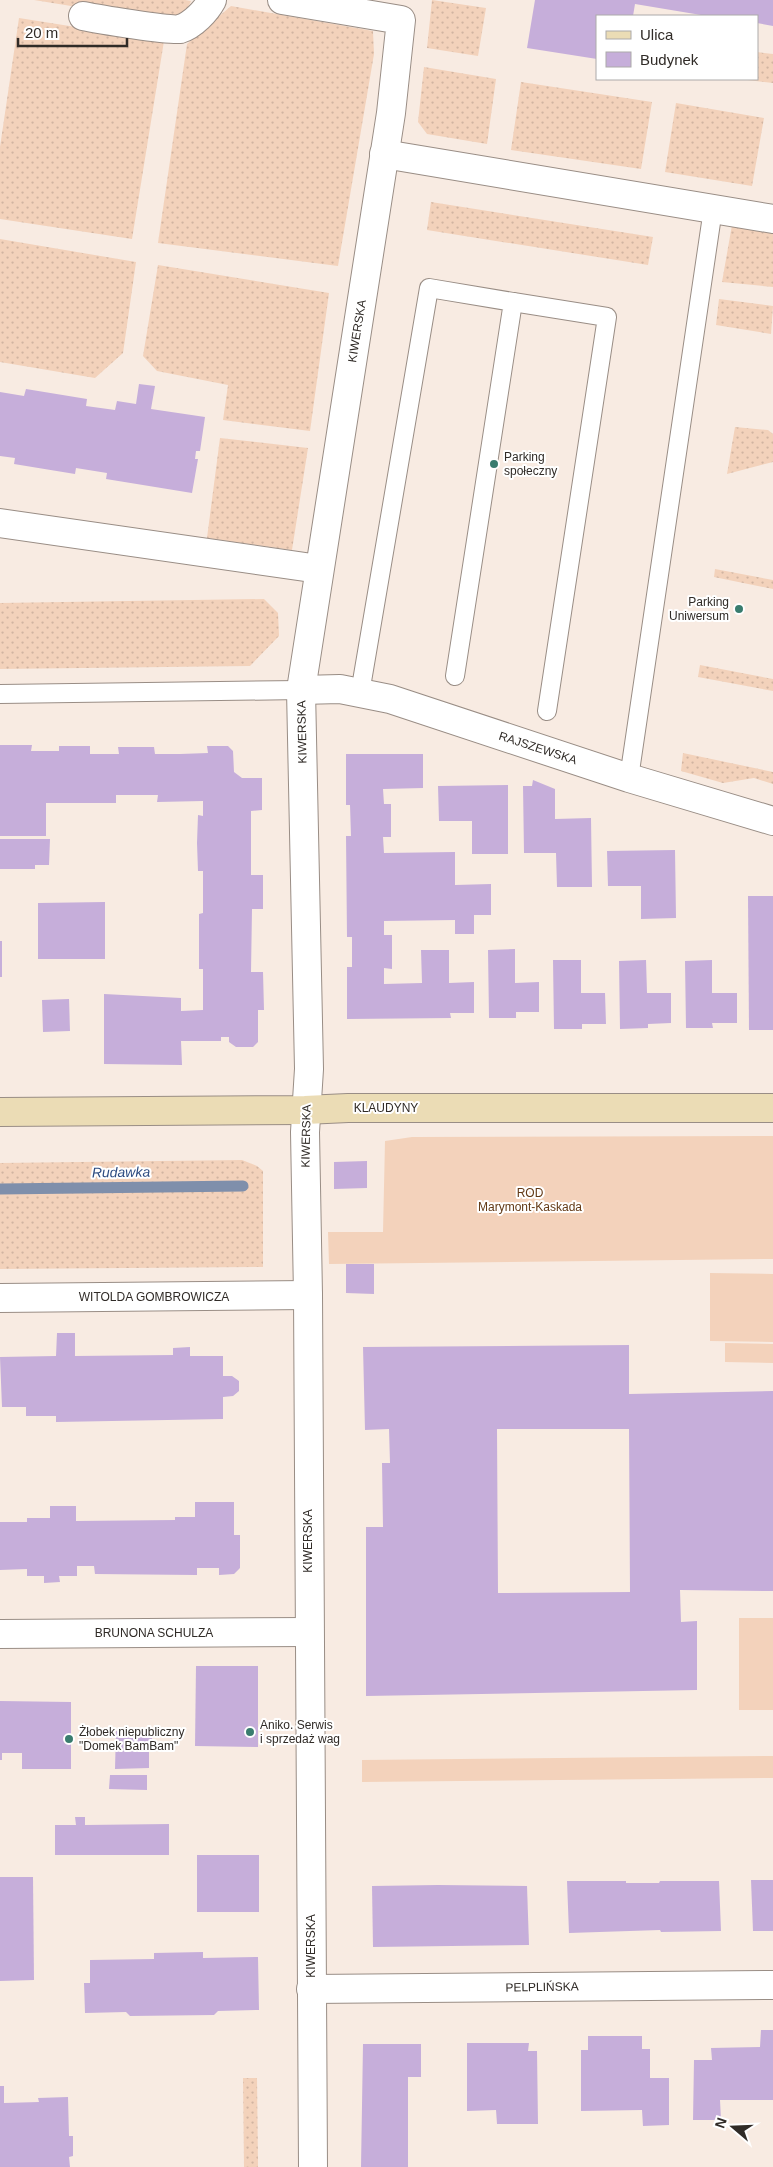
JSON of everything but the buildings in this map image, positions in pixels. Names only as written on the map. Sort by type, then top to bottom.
[{"type":"street","points":[[83,16],[179,29],[194,20],[208,7],[212,0]]},
{"type":"street","name":"KIWERSKA","points":[[282,0],[402,20],[391,113],[301,690],[309,1069],[305,1110],[308,1294],[312,2167]]},
{"type":"street","points":[[384,154],[773,220]]},
{"type":"street","points":[[0,523],[319,569]]},
{"type":"street","name":"RAJSZEWSKA","points":[[301,690],[340,689],[390,699],[628,778],[773,821]]},
{"type":"street","name":"KLAUDYNY","points":[[0,1112],[305,1110],[348,1108],[773,1108]]},
{"type":"street","name":"WITOLDA GOMBROWICZA","points":[[0,1298],[308,1294]]},
{"type":"street","name":"BRUNONA SCHULZA","points":[[0,1634],[309,1632]]},
{"type":"street","name":"PELPLIŃSKA","points":[[311,1990],[773,1985]]},
{"type":"lane","points":[[628,778],[713,210]]},
{"type":"lane","points":[[360,693],[429,288],[607,317],[547,711]]},
{"type":"lane","points":[[455,676],[512,302]]},
{"type":"lane","points":[[0,694],[301,690]]},
{"type":"green space","points":[[34,0],[191,1],[184,16],[176,23]]},
{"type":"green space","points":[[432,0],[486,8],[478,56],[427,48]]},
{"type":"green space","points":[[231,6],[373,31],[374,54],[338,266],[158,243],[187,44]]},
{"type":"green space","points":[[19,18],[164,41],[132,239],[0,219],[0,147]]},
{"type":"green space","points":[[758,52],[773,54],[773,83],[748,80],[758,80]]},
{"type":"green space","points":[[424,67],[496,79],[487,144],[427,134],[418,122]]},
{"type":"green space","points":[[521,82],[652,102],[641,169],[511,150]]},
{"type":"green space","points":[[676,103],[764,118],[752,186],[665,172]]},
{"type":"green space","points":[[431,202],[653,237],[648,265],[427,230]]},
{"type":"green space","points":[[732,225],[773,232],[773,287],[722,282]]},
{"type":"green space","points":[[0,239],[136,262],[123,353],[95,378],[0,362]]},
{"type":"green space","points":[[158,265],[329,293],[310,431],[223,420],[228,385],[157,371],[143,356]]},
{"type":"green space","points":[[719,299],[773,306],[771,334],[716,325]]},
{"type":"green space","points":[[735,427],[768,430],[773,434],[773,462],[727,474]]},
{"type":"green space","points":[[220,438],[308,448],[292,550],[207,538]]},
{"type":"green space","points":[[715,569],[773,580],[773,589],[714,577]]},
{"type":"green space","points":[[264,599],[278,613],[279,636],[250,666],[0,669],[0,603]]},
{"type":"green space","points":[[700,665],[773,679],[773,691],[698,677]]},
{"type":"green space","points":[[683,753],[773,772],[773,784],[754,778],[723,783],[681,771]]},
{"type":"green space","name":"ROD Marymont-Kaskada","points":[[773,1136],[773,1259],[329,1264],[328,1232],[383,1232],[385,1141],[412,1137]]},
{"type":"green space","points":[[242,1160],[257,1166],[263,1171],[263,1267],[0,1269],[0,1163]]},
{"type":"green space","points":[[710,1273],[773,1274],[773,1342],[710,1341]]},
{"type":"green space","points":[[725,1343],[773,1344],[773,1363],[725,1362]]},
{"type":"green space","points":[[739,1618],[773,1618],[773,1710],[739,1710]]},
{"type":"green space","points":[[773,1756],[773,1778],[362,1782],[362,1760]]},
{"type":"green space","points":[[243,2078],[257,2078],[258,2167],[244,2167]]},
{"type":"waterway","name":"Rudawka","points":[[0,1189],[243,1186]]},
{"type":"place","name":"Parking społeczny","points":[[494,464]]},
{"type":"place","name":"Parking Uniwersum","points":[[739,609]]},
{"type":"place","name":"Aniko. Serwis i sprzedaż wag","points":[[250,1732]]},
{"type":"place","name":"Żłobek niepubliczny \"Domek BamBam\"","points":[[69,1739]]}]
